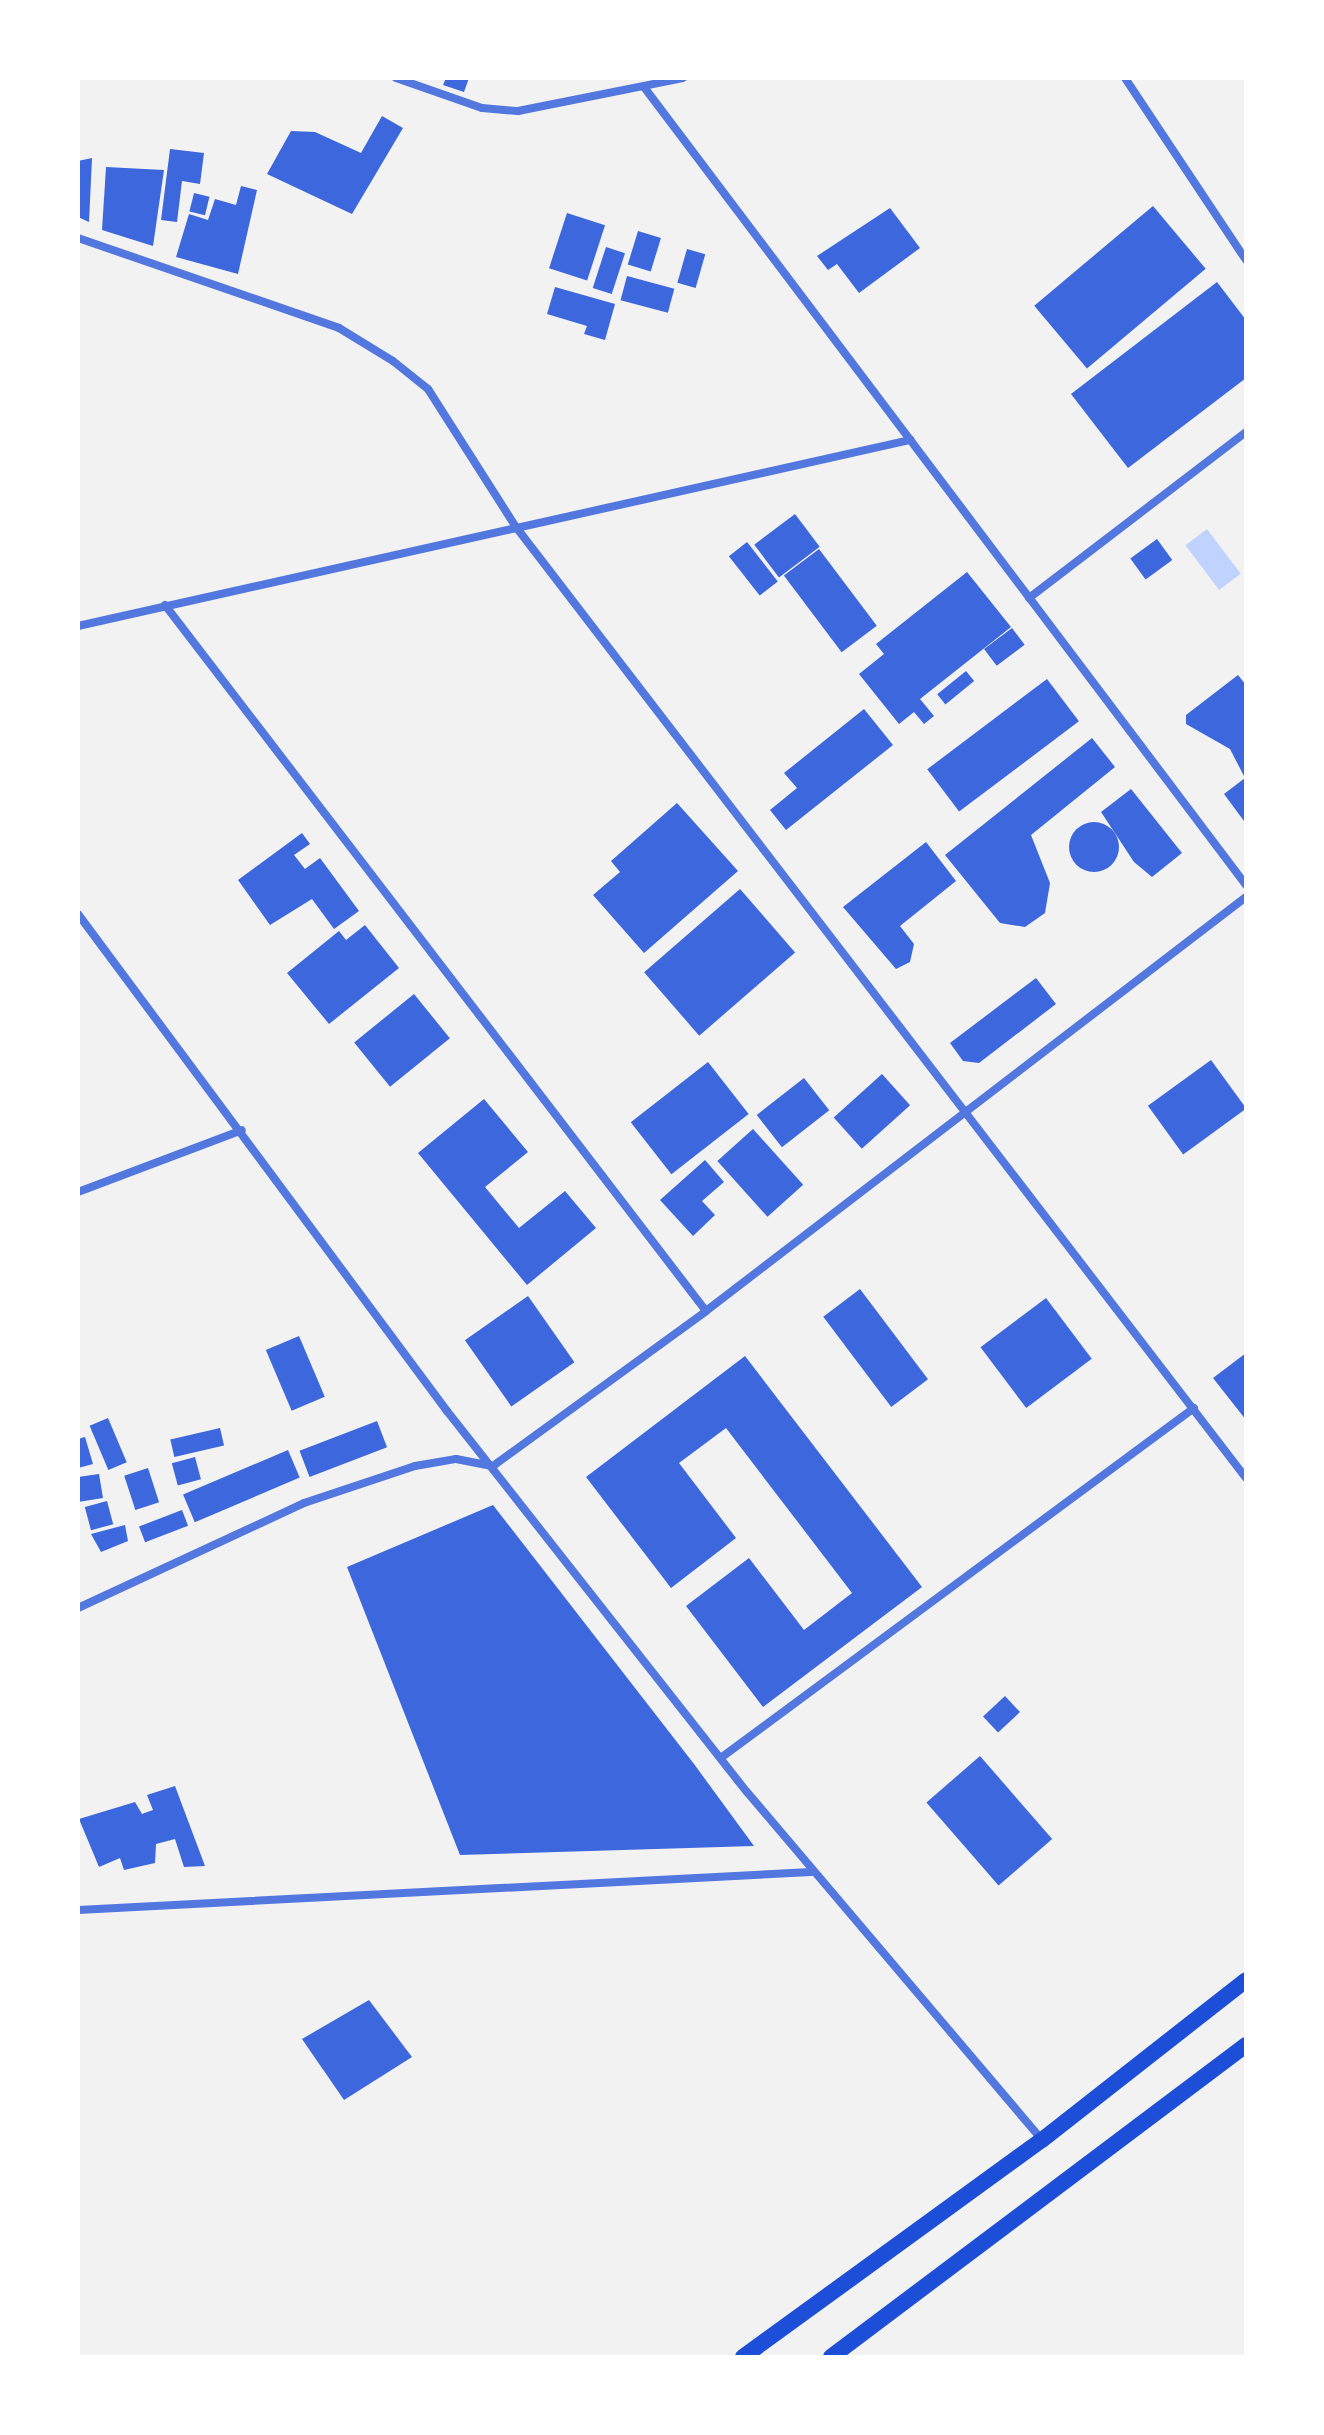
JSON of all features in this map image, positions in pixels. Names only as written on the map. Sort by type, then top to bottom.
[{"type":"main road","points":[[743,2357],[1042,2140],[1246,1980]]},
{"type":"main road","points":[[831,2357],[1246,2045]]},
{"type":"street","points":[[396,78],[482,108],[556,107],[683,78]]},
{"type":"street","points":[[1125,78],[1246,260]]},
{"type":"street","points":[[644,87],[1246,885]]},
{"type":"street","points":[[78,238],[279,304],[339,328],[393,361],[428,389],[516,527],[963,1114],[1245,1476]]},
{"type":"street","points":[[1029,598],[1246,432]]},
{"type":"street","points":[[78,626],[910,440]]},
{"type":"street","points":[[165,605],[706,1311]]},
{"type":"street","points":[[78,1608],[304,1503],[415,1466],[456,1459],[493,1466],[706,1311],[1246,897]]},
{"type":"street","points":[[78,914],[493,1466],[811,1872],[1042,2140]]},
{"type":"street","points":[[78,1192],[242,1130]]},
{"type":"street","points":[[722,1757],[1194,1408]]},
{"type":"street","points":[[78,1910],[811,1872]]},
{"type":"water","points":[[1207,529],[1241,574],[1219,590],[1185,545]]},
{"type":"building","points":[[446,78],[469,78],[464,92],[443,85]]},
{"type":"building","points":[[382,116],[403,128],[352,214],[267,174],[291,131],[315,132],[361,153]]},
{"type":"building","points":[[170,149],[204,153],[200,184],[182,181],[177,222],[161,220]]},
{"type":"building","points":[[92,158],[89,222],[78,217],[78,161]]},
{"type":"building","points":[[106,167],[164,170],[153,246],[102,230]]},
{"type":"building","points":[[241,186],[257,190],[238,274],[176,257],[189,214],[208,220],[215,199],[236,205]]},
{"type":"building","points":[[194,193],[210,197],[205,215],[189,211]]},
{"type":"building","points":[[1153,206],[1206,269],[1087,368],[1034,306]]},
{"type":"building","points":[[890,208],[920,248],[859,293],[837,264],[828,270],[817,256]]},
{"type":"building","points":[[567,213],[605,225],[587,281],[549,268]]},
{"type":"building","points":[[638,231],[661,238],[651,271],[628,264]]},
{"type":"building","points":[[606,247],[625,253],[612,294],[593,288]]},
{"type":"building","points":[[687,249],[705,254],[696,288],[677,283]]},
{"type":"building","points":[[627,276],[674,289],[668,313],[621,300]]},
{"type":"building","points":[[1217,282],[1246,320],[1246,378],[1128,468],[1071,394]]},
{"type":"building","points":[[555,287],[615,304],[605,340],[584,334],[587,326],[547,314]]},
{"type":"building","points":[[795,514],[820,547],[779,577],[754,545]]},
{"type":"building","points":[[1157,539],[1172,560],[1146,579],[1130,558]]},
{"type":"building","points":[[747,542],[778,581],[760,596],[729,556]]},
{"type":"building","points":[[819,549],[877,626],[842,652],[784,575]]},
{"type":"building","points":[[967,572],[1011,627],[920,699],[934,716],[924,724],[914,712],[899,724],[859,674],[884,654],[876,644]]},
{"type":"building","points":[[1012,628],[1025,645],[997,666],[984,649]]},
{"type":"building","points":[[966,671],[974,681],[945,704],[937,694]]},
{"type":"building","points":[[1238,675],[1246,685],[1246,819],[1244,821],[1224,794],[1245,778],[1230,749],[1186,724],[1186,715]]},
{"type":"building","points":[[1047,679],[1079,721],[959,812],[927,769]]},
{"type":"building","points":[[864,709],[893,745],[786,830],[770,810],[797,788],[784,773]]},
{"type":"building","points":[[1092,738],[1115,767],[1031,835],[1050,883],[1045,913],[1025,927],[1000,923],[945,855]]},
{"type":"building","points":[[1131,789],[1182,853],[1152,877],[1134,862],[1101,812]]},
{"type":"building","points":[[677,803],[738,871],[644,953],[593,895],[620,872],[611,861]]},
{"type":"building","points":[[1094,822],[1112,829],[1119,847],[1112,865],[1094,872],[1076,865],[1069,847],[1076,829]]},
{"type":"building","points":[[302,833],[310,844],[294,855],[305,869],[320,858],[359,911],[334,929],[312,899],[270,925],[238,880]]},
{"type":"building","points":[[926,842],[956,881],[900,926],[914,944],[910,962],[896,969],[843,907]]},
{"type":"building","points":[[740,889],[795,952],[699,1036],[644,972]]},
{"type":"building","points":[[365,925],[399,968],[329,1024],[287,973],[339,931],[346,940]]},
{"type":"building","points":[[1036,978],[1056,1004],[979,1063],[963,1061],[950,1043]]},
{"type":"building","points":[[414,994],[450,1038],[390,1087],[354,1042]]},
{"type":"building","points":[[1211,1060],[1246,1109],[1183,1154],[1148,1106]]},
{"type":"building","points":[[708,1062],[749,1114],[671,1174],[631,1122]]},
{"type":"building","points":[[882,1074],[910,1105],[862,1149],[834,1117]]},
{"type":"building","points":[[804,1078],[829,1110],[782,1147],[757,1115]]},
{"type":"building","points":[[484,1099],[528,1152],[485,1187],[519,1228],[565,1191],[596,1228],[527,1285],[418,1153]]},
{"type":"building","points":[[753,1129],[803,1185],[768,1217],[717,1161]]},
{"type":"building","points":[[705,1160],[724,1182],[702,1201],[715,1215],[693,1236],[660,1200]]},
{"type":"building","points":[[860,1289],[928,1379],[891,1407],[823,1317]]},
{"type":"building","points":[[528,1296],[574,1362],[511,1407],[465,1340]]},
{"type":"building","points":[[1046,1298],[1092,1359],[1026,1408],[981,1347]]},
{"type":"building","points":[[299,1336],[325,1397],[292,1411],[266,1350]]},
{"type":"building","points":[[1246,1353],[1246,1420],[1213,1378]]},
{"type":"building","points":[[745,1356],[922,1587],[763,1707],[686,1606],[749,1558],[804,1630],[852,1593],[726,1428],[679,1463],[736,1538],[671,1588],[586,1477]]},
{"type":"building","points":[[108,1418],[127,1462],[108,1470],[90,1426]]},
{"type":"building","points":[[377,1421],[387,1447],[310,1477],[300,1451]]},
{"type":"building","points":[[220,1428],[224,1446],[174,1457],[170,1439]]},
{"type":"building","points":[[85,1437],[93,1464],[78,1468],[78,1439]]},
{"type":"building","points":[[288,1450],[300,1478],[195,1522],[183,1495]]},
{"type":"building","points":[[195,1457],[201,1479],[178,1485],[172,1463]]},
{"type":"building","points":[[148,1468],[159,1502],[135,1510],[124,1476]]},
{"type":"building","points":[[99,1474],[103,1498],[78,1502],[78,1477]]},
{"type":"building","points":[[107,1501],[113,1524],[91,1530],[85,1507]]},
{"type":"building","points":[[493,1505],[754,1846],[460,1855],[347,1567]]},
{"type":"building","points":[[182,1510],[188,1526],[145,1542],[139,1526]]},
{"type":"building","points":[[125,1525],[128,1541],[101,1552],[91,1534]]},
{"type":"building","points":[[1005,1696],[1020,1712],[998,1733],[983,1716]]},
{"type":"building","points":[[980,1756],[1052,1839],[999,1886],[926,1803]]},
{"type":"building","points":[[175,1786],[205,1866],[184,1867],[175,1839],[156,1844],[155,1863],[124,1870],[120,1858],[99,1867],[79,1819],[135,1802],[142,1814],[153,1810],[147,1795]]},
{"type":"building","points":[[369,2000],[412,2057],[344,2100],[302,2039]]}]
